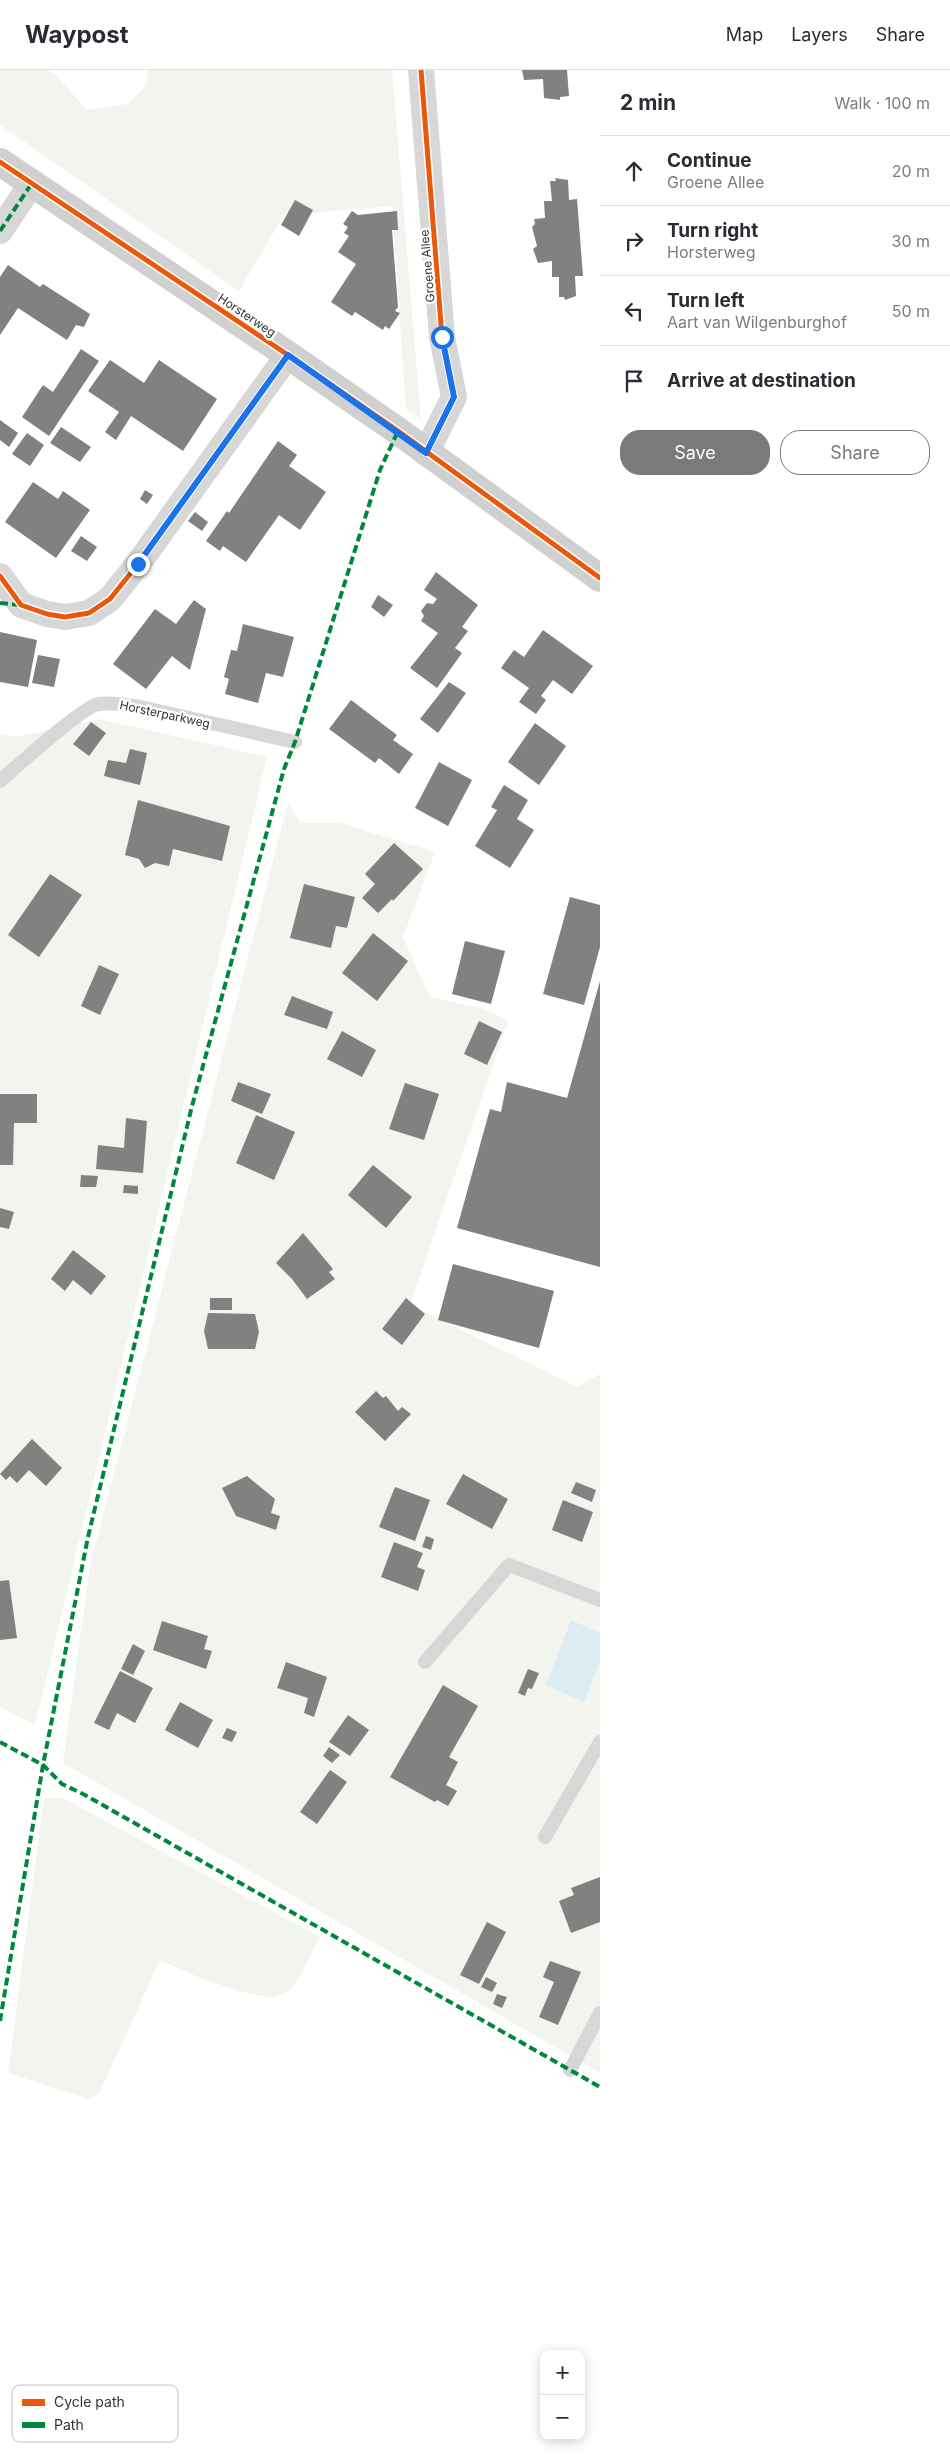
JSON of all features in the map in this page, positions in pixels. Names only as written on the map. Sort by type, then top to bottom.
[{"type":"main road","name":"Horsterweg","points":[[0,162],[288,355],[600,578]]},
{"type":"street","name":"Groene Allee","points":[[421,70],[442,337],[454,397],[426,453]]},
{"type":"street","points":[[0,232],[32,183]]},
{"type":"street","points":[[0,576],[10,604],[47,614],[65,617],[89,613],[110,599],[138,564],[288,355]]},
{"type":"lane","name":"Horsterparkweg","points":[[0,781],[79,715],[96,704],[112,703],[136,706],[295,742]]},
{"type":"lane","points":[[425,1662],[510,1565],[600,1600]]},
{"type":"lane","points":[[545,1837],[600,1742]]},
{"type":"lane","points":[[570,2070],[600,2013]]},
{"type":"shaded area","points":[[0,70],[48,70],[57,76],[87,110],[128,104],[146,85],[147,70],[392,70],[421,420],[406,409],[392,206],[284,215],[239,291],[0,125]]},
{"type":"shaded area","points":[[99,719],[267,757],[35,1725],[0,1707],[0,734],[16,737]]},
{"type":"shaded area","points":[[288,803],[300,823],[340,823],[435,852],[403,937],[430,997],[484,1009],[508,1021],[410,1305],[577,1387],[600,1374],[600,1633],[571,1621],[584,1702],[600,1661],[600,2073],[63,1763],[90,1566]]},
{"type":"shaded area","points":[[571,1620],[600,1633],[600,1661],[584,1702],[546,1685]]},
{"type":"shaded area","points":[[44,1798],[63,1798],[320,1937],[303,1971],[290,1990],[272,1998],[239,1991],[198,1977],[160,1960],[99,2094],[88,2099],[8,2073]]},
{"type":"building","points":[[522,70],[567,70],[569,96],[560,97],[560,100],[544,98],[543,79],[524,80]]},
{"type":"building","points":[[555,178],[568,180],[569,200],[577,199],[583,276],[575,276],[576,296],[565,300],[564,297],[559,297],[559,277],[552,277],[552,261],[538,263],[533,249],[537,246],[532,227],[535,224],[534,219],[545,218],[544,201],[552,201],[550,181],[556,181]]},
{"type":"building","points":[[295,200],[313,210],[299,236],[281,225]]},
{"type":"building","points":[[352,211],[358,215],[397,211],[398,230],[392,230],[398,307],[395,311],[400,313],[389,329],[385,326],[383,330],[355,312],[352,316],[331,302],[356,264],[338,252],[349,236],[344,233],[348,227],[343,224]]},
{"type":"building","points":[[8,265],[40,287],[43,284],[90,314],[84,327],[76,325],[67,340],[18,308],[0,335],[0,277]]},
{"type":"building","points":[[81,349],[99,361],[49,436],[22,417],[43,385],[53,392]]},
{"type":"building","points":[[110,360],[144,383],[159,360],[217,399],[183,451],[131,416],[116,440],[105,432],[119,412],[88,391]]},
{"type":"building","points":[[0,420],[18,433],[9,447],[0,440]]},
{"type":"building","points":[[61,427],[91,447],[80,462],[50,443]]},
{"type":"building","points":[[27,433],[44,445],[30,466],[12,454]]},
{"type":"building","points":[[278,441],[297,455],[289,466],[326,492],[300,530],[279,515],[246,562],[223,546],[220,551],[206,541],[227,511],[229,513]]},
{"type":"building","points":[[33,482],[58,499],[63,491],[90,510],[56,558],[5,522]]},
{"type":"building","points":[[145,490],[153,495],[147,504],[140,499]]},
{"type":"building","points":[[195,512],[208,522],[202,531],[188,521]]},
{"type":"building","points":[[81,536],[97,547],[87,561],[71,551]]},
{"type":"building","points":[[436,572],[478,605],[462,627],[468,631],[455,648],[462,653],[437,688],[410,668],[438,633],[421,621],[424,616],[421,611],[427,603],[433,604],[437,599],[424,590]]},
{"type":"building","points":[[378,595],[393,605],[384,617],[371,607]]},
{"type":"building","points":[[194,600],[206,609],[190,670],[172,656],[146,689],[113,664],[155,609],[176,624]]},
{"type":"building","points":[[243,624],[294,637],[283,677],[266,673],[258,703],[225,694],[229,679],[224,677],[231,650],[237,651]]},
{"type":"building","points":[[543,630],[593,666],[572,694],[553,680],[541,696],[546,700],[536,714],[519,702],[529,688],[501,668],[514,650],[524,657]]},
{"type":"building","points":[[0,632],[37,640],[28,687],[0,682]]},
{"type":"building","points":[[38,655],[60,659],[54,687],[32,683]]},
{"type":"building","points":[[449,682],[466,693],[438,733],[420,719]]},
{"type":"building","points":[[351,700],[397,735],[393,740],[413,754],[399,774],[379,758],[375,763],[329,729]]},
{"type":"building","points":[[91,722],[106,733],[89,756],[73,744]]},
{"type":"building","points":[[535,723],[566,746],[539,785],[508,762]]},
{"type":"building","points":[[130,749],[147,753],[140,785],[104,776],[108,760],[126,763]]},
{"type":"building","points":[[439,762],[472,780],[448,826],[415,808]]},
{"type":"building","points":[[504,785],[528,800],[517,819],[534,830],[510,868],[475,846],[497,810],[491,807]]},
{"type":"building","points":[[138,800],[230,826],[222,861],[173,849],[169,866],[155,863],[145,868],[139,859],[125,855]]},
{"type":"building","points":[[394,843],[423,869],[393,901],[392,899],[378,913],[362,898],[375,884],[365,874]]},
{"type":"building","points":[[50,874],[82,895],[39,957],[8,935]]},
{"type":"building","points":[[304,884],[355,897],[347,928],[336,926],[331,948],[290,938]]},
{"type":"building","points":[[570,897],[600,905],[600,947],[584,1005],[543,994]]},
{"type":"building","points":[[373,933],[408,961],[377,1001],[342,973]]},
{"type":"building","points":[[465,941],[505,951],[491,1004],[452,994]]},
{"type":"building","points":[[99,965],[119,974],[100,1015],[81,1006]]},
{"type":"building","points":[[600,981],[600,1267],[457,1228],[490,1109],[501,1112],[507,1082],[567,1098]]},
{"type":"building","points":[[292,996],[333,1012],[327,1029],[284,1015]]},
{"type":"building","points":[[479,1021],[502,1032],[487,1065],[464,1054]]},
{"type":"building","points":[[342,1031],[376,1050],[362,1077],[327,1059]]},
{"type":"building","points":[[238,1082],[271,1094],[262,1114],[231,1101]]},
{"type":"building","points":[[405,1083],[439,1094],[424,1140],[389,1129]]},
{"type":"building","points":[[0,1094],[37,1094],[37,1123],[14,1123],[13,1165],[0,1165]]},
{"type":"building","points":[[256,1115],[295,1132],[274,1180],[236,1163]]},
{"type":"building","points":[[126,1118],[147,1121],[143,1173],[96,1169],[98,1145],[124,1148]]},
{"type":"building","points":[[373,1165],[412,1197],[386,1228],[348,1195]]},
{"type":"building","points":[[81,1175],[98,1176],[96,1187],[80,1187]]},
{"type":"building","points":[[124,1185],[138,1186],[138,1194],[123,1193]]},
{"type":"building","points":[[0,1208],[14,1212],[9,1229],[0,1227]]},
{"type":"building","points":[[303,1233],[333,1269],[329,1272],[335,1279],[307,1299],[292,1279],[276,1263]]},
{"type":"building","points":[[73,1250],[106,1276],[91,1295],[73,1280],[65,1291],[51,1279]]},
{"type":"building","points":[[453,1264],[554,1291],[539,1348],[438,1320]]},
{"type":"building","points":[[210,1298],[232,1298],[232,1310],[210,1310]]},
{"type":"building","points":[[406,1298],[425,1314],[402,1345],[382,1329]]},
{"type":"building","points":[[208,1313],[255,1314],[259,1332],[255,1349],[208,1349],[204,1331]]},
{"type":"building","points":[[376,1391],[383,1398],[386,1396],[398,1411],[402,1407],[411,1414],[385,1441],[355,1412]]},
{"type":"building","points":[[32,1439],[62,1468],[46,1486],[29,1470],[17,1483],[10,1476],[6,1480],[0,1474]]},
{"type":"building","points":[[463,1474],[508,1499],[492,1529],[446,1504]]},
{"type":"building","points":[[247,1476],[275,1499],[271,1513],[280,1516],[276,1530],[236,1516],[222,1488]]},
{"type":"building","points":[[576,1482],[596,1490],[592,1502],[571,1493]]},
{"type":"building","points":[[395,1487],[430,1500],[415,1541],[379,1527]]},
{"type":"building","points":[[563,1500],[593,1512],[582,1542],[552,1530]]},
{"type":"building","points":[[426,1536],[434,1539],[431,1550],[422,1547]]},
{"type":"building","points":[[394,1542],[423,1553],[417,1567],[425,1570],[418,1591],[381,1577]]},
{"type":"building","points":[[9,1580],[17,1638],[0,1640],[0,1581]]},
{"type":"building","points":[[162,1621],[208,1636],[204,1649],[212,1651],[206,1669],[153,1650]]},
{"type":"building","points":[[133,1644],[145,1651],[133,1675],[121,1669]]},
{"type":"building","points":[[286,1662],[327,1677],[314,1717],[304,1713],[308,1698],[277,1688]]},
{"type":"building","points":[[528,1669],[539,1673],[532,1689],[528,1688],[525,1696],[518,1693]]},
{"type":"building","points":[[120,1671],[153,1688],[135,1723],[117,1713],[109,1730],[94,1723]]},
{"type":"building","points":[[443,1685],[478,1706],[449,1757],[458,1762],[446,1785],[457,1791],[448,1806],[437,1800],[435,1802],[390,1777]]},
{"type":"building","points":[[180,1702],[213,1720],[198,1748],[165,1730]]},
{"type":"building","points":[[348,1715],[369,1730],[350,1756],[329,1742]]},
{"type":"building","points":[[227,1728],[237,1732],[232,1742],[222,1738]]},
{"type":"building","points":[[329,1747],[340,1755],[332,1763],[323,1756]]},
{"type":"building","points":[[330,1770],[347,1782],[317,1824],[300,1812]]},
{"type":"building","points":[[600,1877],[600,1922],[571,1933],[559,1901],[574,1895],[571,1888]]},
{"type":"building","points":[[487,1922],[506,1932],[479,1984],[460,1975]]},
{"type":"building","points":[[550,1961],[581,1972],[558,2025],[539,2017],[554,1982],[543,1977]]},
{"type":"building","points":[[486,1977],[497,1983],[492,1992],[481,1987]]},
{"type":"building","points":[[497,1994],[507,1997],[502,2008],[493,2004]]},
{"type":"marked path","points":[[0,231],[32,183]]},
{"type":"marked path","points":[[0,2021],[43,1765],[88,1537],[192,1106],[284,769],[295,742],[380,470],[398,431]]},
{"type":"marked path","points":[[0,603],[21,605]]},
{"type":"marked path","points":[[0,1742],[43,1765],[62,1784],[85,1795],[600,2087]]},
{"type":"cycle path","points":[[421,70],[442,337],[454,397],[426,453]]},
{"type":"cycle path","points":[[0,162],[398,431],[600,578]]},
{"type":"cycle path","points":[[0,576],[21,605],[47,614],[65,617],[89,613],[110,599],[138,564],[288,355]]},
{"type":"route","points":[[138,564],[288,355],[398,431],[426,453],[454,397],[442,337]]}]
